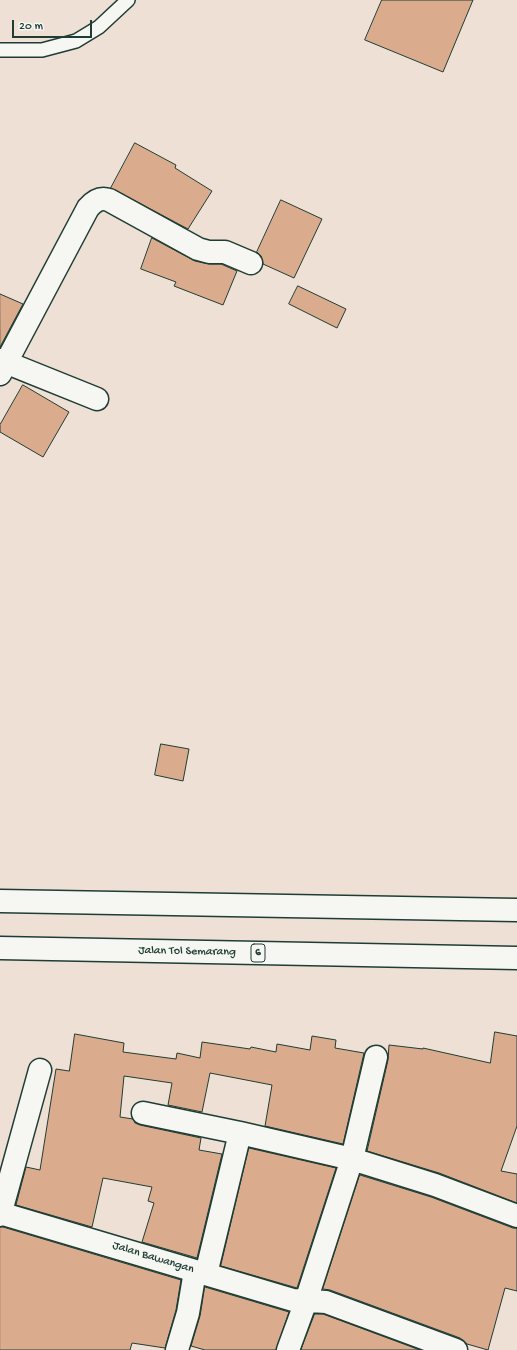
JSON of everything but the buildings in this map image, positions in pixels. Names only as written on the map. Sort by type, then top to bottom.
[{"type":"main road","points":[[97,399],[2,366],[88,208],[97,200],[109,200],[203,251],[225,252],[251,263]]},
{"type":"main road","points":[[0,901],[517,910]]},
{"type":"main road","name":"Jalan Tol Semarang","points":[[0,948],[517,958]]},
{"type":"main road","points":[[288,1350],[352,1159],[376,1057]]},
{"type":"main road","points":[[0,1214],[40,1070]]},
{"type":"main road","points":[[143,1113],[240,1133],[352,1159],[435,1185],[517,1216]]},
{"type":"main road","points":[[177,1350],[240,1133]]},
{"type":"main road","name":"Jalan Bawangan","points":[[0,1214],[293,1300],[326,1302],[456,1350]]},
{"type":"lane","points":[[0,50],[42,50],[76,41],[99,27],[128,0]]}]
